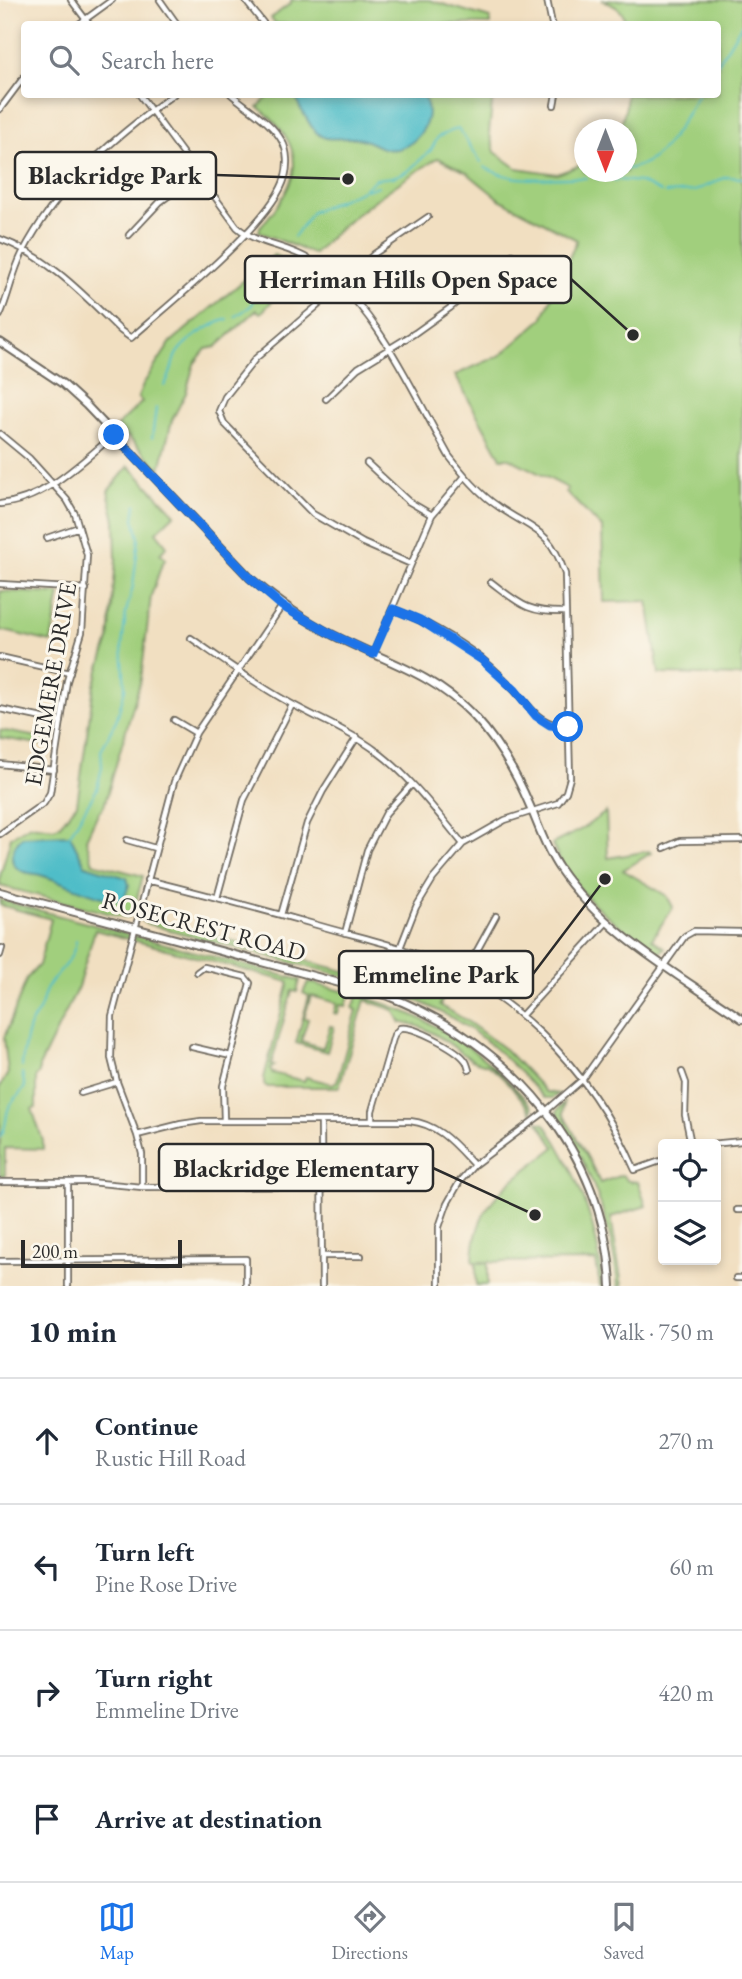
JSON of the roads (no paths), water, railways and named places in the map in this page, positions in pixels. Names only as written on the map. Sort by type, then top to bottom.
[{"type":"street","points":[[71,0],[86,21]]},
{"type":"street","points":[[88,21],[112,0]]},
{"type":"street","points":[[160,0],[175,21]]},
{"type":"street","points":[[245,0],[262,21]]},
{"type":"street","points":[[547,0],[551,21]]},
{"type":"street","points":[[0,109],[21,81]]},
{"type":"street","points":[[142,98],[197,175],[246,234],[310,260],[342,285],[366,312],[449,456],[465,476],[496,505],[542,532],[553,545],[565,574],[570,778],[566,792],[558,803],[505,820],[463,844],[433,879],[416,907],[400,948]]},
{"type":"street","points":[[0,315],[12,276],[23,252],[51,207],[80,171],[113,140],[169,98]]},
{"type":"street","points":[[0,239],[45,263],[67,279],[131,338],[246,234],[276,198],[285,179],[287,160],[283,142],[270,127],[236,98]]},
{"type":"street","points":[[554,105],[555,98]]},
{"type":"street","points":[[130,235],[160,202],[197,175]]},
{"type":"street","points":[[411,565],[363,543],[313,514],[224,423],[219,411],[225,397],[257,358],[374,254],[428,217]]},
{"type":"street","points":[[326,399],[358,368],[450,308],[512,255]]},
{"type":"street","points":[[0,342],[63,384],[250,578],[282,606],[331,634],[404,666],[445,689],[474,716],[504,754],[517,776],[546,846],[576,890],[606,923],[742,1019]]},
{"type":"street","name":"EDGEMERE DRIVE","points":[[0,434],[29,458],[69,503],[88,555],[82,635],[70,673],[51,790],[46,801],[0,834]]},
{"type":"street","points":[[0,504],[15,503],[34,496],[114,435]]},
{"type":"street","points":[[367,463],[408,500],[432,515]]},
{"type":"street","points":[[373,654],[432,515],[465,476]]},
{"type":"street","points":[[47,538],[79,527]]},
{"type":"street","points":[[491,582],[524,608],[546,613],[566,612]]},
{"type":"street","points":[[0,584],[86,590]]},
{"type":"street","points":[[142,1187],[142,1154],[111,1058],[112,1016],[174,782],[196,733],[282,606]]},
{"type":"street","points":[[393,609],[420,620],[482,660],[515,690],[536,716],[550,725],[568,727]]},
{"type":"street","points":[[191,638],[237,672],[292,705],[357,737],[393,764],[463,844]]},
{"type":"street","points":[[0,656],[70,673]]},
{"type":"street","points":[[217,898],[244,800],[292,705]]},
{"type":"street","points":[[0,709],[61,722]]},
{"type":"street","points":[[174,720],[196,733]]},
{"type":"street","points":[[281,915],[311,814],[357,737]]},
{"type":"street","points":[[0,764],[54,770]]},
{"type":"street","points":[[345,933],[367,850],[386,813],[412,784]]},
{"type":"street","points":[[127,840],[155,848]]},
{"type":"street","points":[[664,848],[680,841],[742,840]]},
{"type":"street","points":[[147,880],[400,948],[463,976],[522,1015],[548,1038],[583,1079],[609,1118],[635,1170],[658,1162]]},
{"type":"street","name":"ROSECREST ROAD","points":[[0,892],[358,987],[416,1007],[458,1030],[495,1057],[520,1080],[546,1111],[574,1154],[590,1189],[604,1232],[611,1286]]},
{"type":"street","points":[[463,976],[496,916]]},
{"type":"street","points":[[522,1015],[606,923]]},
{"type":"street","points":[[439,1286],[439,1227],[447,1204],[460,1181],[474,1165],[546,1111],[583,1079],[685,936],[694,931],[742,932]]},
{"type":"street","points":[[0,955],[2,948]]},
{"type":"street","points":[[197,972],[204,967],[245,976],[250,983],[223,1086],[224,1121]]},
{"type":"street","points":[[372,1121],[394,1035],[403,1027],[412,1028],[462,1056],[469,1070]]},
{"type":"street","points":[[192,1047],[232,1056]]},
{"type":"street","points":[[682,1072],[686,1083],[685,1115],[690,1139]]},
{"type":"street","points":[[81,1093],[117,1082]]},
{"type":"street","points":[[137,1135],[186,1123],[224,1121],[410,1121],[427,1125],[446,1136],[474,1165]]},
{"type":"street","points":[[321,1121],[322,1286]]},
{"type":"street","points":[[721,1143],[742,1141]]},
{"type":"street","points":[[0,1182],[68,1182],[142,1187],[367,1186]]},
{"type":"street","points":[[68,1182],[68,1286]]},
{"type":"street","points":[[322,1256],[360,1256]]},
{"type":"street","points":[[0,1261],[246,1259],[246,1286]]},
{"type":"water","points":[[297,98],[424,98],[428,114],[426,124],[414,140],[397,149],[387,149],[356,138],[322,137],[312,128]]},
{"type":"water","points":[[70,835],[85,865],[127,878],[129,885],[124,899],[104,898],[40,875],[23,872],[17,869],[13,862],[13,850],[22,837]]},
{"type":"waterway","points":[[721,58],[742,24]]},
{"type":"waterway","points":[[637,166],[650,160],[670,141],[696,98]]},
{"type":"waterway","points":[[294,237],[312,212],[363,190],[376,179],[393,177],[408,171],[431,150],[438,137],[458,128],[481,162]]},
{"type":"waterway","points":[[484,167],[521,178],[574,178]]},
{"type":"waterway","points":[[665,193],[695,191],[726,177],[742,178]]},
{"type":"waterway","points":[[637,182],[661,192]]},
{"type":"waterway","points":[[366,190],[378,186]]},
{"type":"waterway","points":[[235,317],[252,305],[254,297],[285,268]]},
{"type":"waterway","points":[[164,386],[182,347],[205,329],[228,319]]},
{"type":"waterway","points":[[152,438],[156,408]]},
{"type":"waterway","points":[[69,836],[97,789],[102,767],[101,751],[117,718],[125,689],[122,646],[139,538],[134,519],[136,504]]},
{"type":"waterway","points":[[22,1067],[30,1025],[40,1009],[46,990],[68,961],[76,941]]},
{"type":"waterway","points":[[0,1137],[10,1106],[25,1087],[22,1073]]},
{"type":"place","name":"Blackridge Park","points":[[348,179]]},
{"type":"place","name":"Herriman Hills Open Space","points":[[633,335]]},
{"type":"place","name":"Emmeline Park","points":[[605,879]]},
{"type":"place","name":"Blackridge Elementary","points":[[535,1215]]}]
